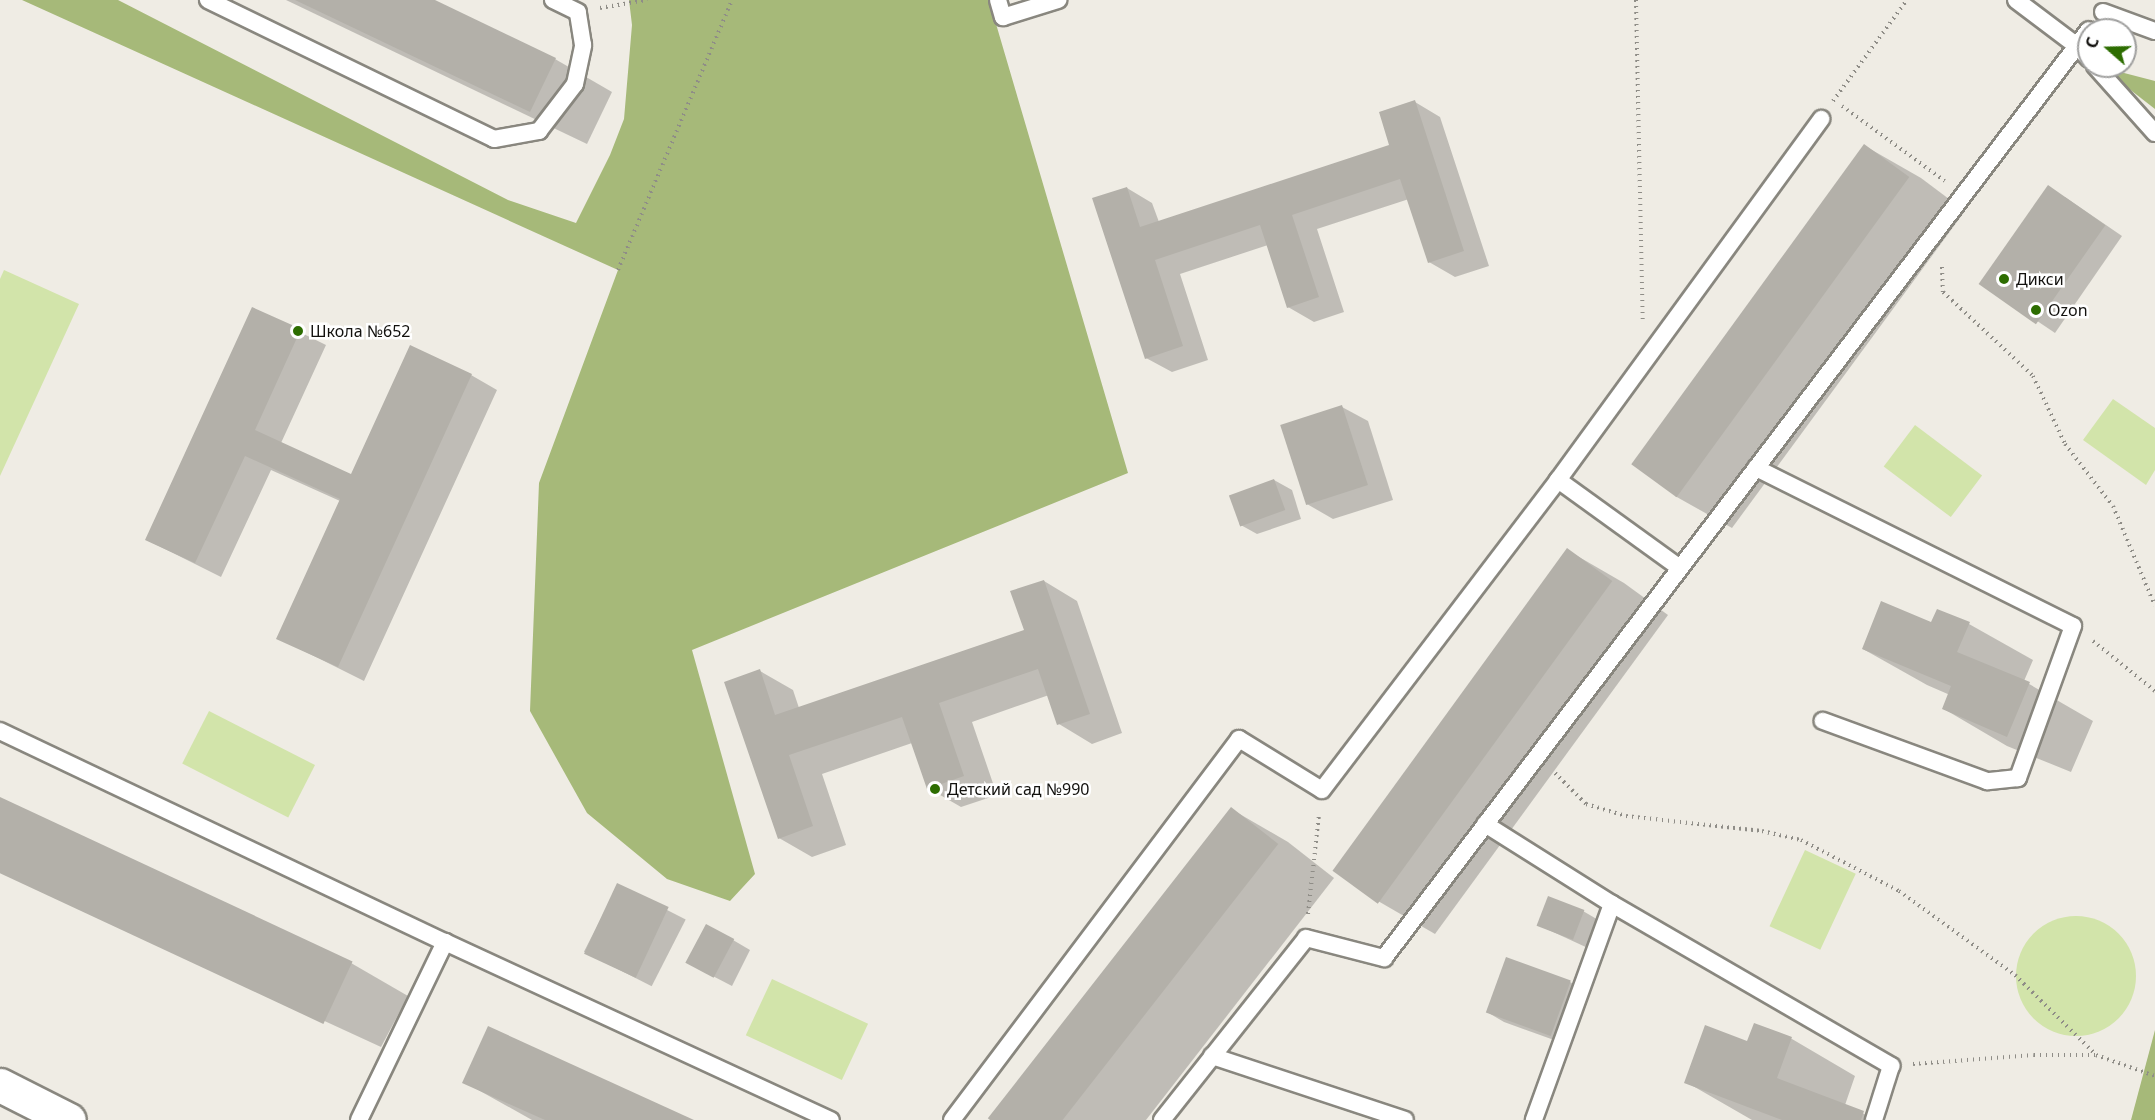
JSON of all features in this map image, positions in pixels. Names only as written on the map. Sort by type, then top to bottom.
[{"type":"street","points":[[0,1085],[69,1120]]},
{"type":"lane","points":[[208,0],[494,139],[539,131],[575,84],[583,45],[578,12],[553,0]]},
{"type":"lane","points":[[998,0],[1003,18],[1058,0]]},
{"type":"lane","points":[[1162,1120],[1306,938],[1384,957],[2077,46],[2016,0]]},
{"type":"lane","points":[[2106,6],[2155,31]]},
{"type":"lane","points":[[2106,78],[2155,133]]},
{"type":"lane","points":[[952,1120],[1239,740],[1322,790],[1558,480],[1821,119]]},
{"type":"lane","points":[[1756,468],[2073,626],[2018,778],[1987,781],[1823,721]]},
{"type":"lane","points":[[1558,480],[1680,568]]},
{"type":"lane","points":[[0,731],[445,942],[831,1120]]},
{"type":"lane","points":[[1485,824],[1612,904],[1891,1066],[1874,1120]]},
{"type":"lane","points":[[1534,1120],[1612,904]]},
{"type":"lane","points":[[359,1120],[445,942]]},
{"type":"lane","points":[[1212,1056],[1405,1120]]},
{"type":"path","points":[[578,12],[647,0]]},
{"type":"path","points":[[618,270],[732,0]]},
{"type":"path","points":[[1636,0],[1644,361]]},
{"type":"path","points":[[1838,95],[1907,0]]},
{"type":"path","points":[[1834,100],[1964,194]]},
{"type":"path","points":[[1947,260],[1941,268],[1943,292],[2033,376],[2065,444],[2114,506],[2155,606]]},
{"type":"path","points":[[2073,626],[2155,691]]},
{"type":"path","points":[[1537,756],[1586,804],[1626,816],[1762,831],[1801,840],[1899,891],[2015,975],[2096,1055]]},
{"type":"path","points":[[1306,938],[1322,790]]},
{"type":"path","points":[[1891,1066],[2034,1054],[2096,1055],[2155,1076]]},
{"type":"green space","points":[[22,0],[118,0],[508,200],[576,223],[610,155],[624,119],[632,25],[629,0],[989,0],[1128,473],[692,650],[755,874],[730,901],[667,879],[587,813],[530,711],[539,483],[618,270]]},
{"type":"green space","points":[[2137,76],[2155,81],[2155,109],[2115,78]]},
{"type":"green space","points":[[4,270],[79,304],[0,476],[0,279]]},
{"type":"green space","points":[[2113,399],[2155,428],[2155,470],[2146,485],[2083,440]]},
{"type":"green space","points":[[1915,425],[1982,476],[1951,517],[1884,467]]},
{"type":"green space","points":[[209,711],[315,765],[288,818],[182,764]]},
{"type":"green space","points":[[1805,850],[1856,874],[1820,950],[1770,926]]},
{"type":"green space","points":[[2076,916],[2099,920],[2119,933],[2132,953],[2136,976],[2132,999],[2119,1019],[2099,1032],[2076,1036],[2053,1032],[2033,1019],[2020,999],[2016,976],[2020,953],[2033,933],[2053,920]]},
{"type":"green space","points":[[772,979],[868,1024],[842,1080],[746,1035]]},
{"type":"green space","points":[[2155,1030],[2155,1120],[2131,1120]]},
{"type":"building","points":[[295,0],[435,0],[556,58],[530,112]]},
{"type":"building","points":[[1415,100],[1464,251],[1428,263],[1400,179],[1292,215],[1319,297],[1287,308],[1260,225],[1155,260],[1183,346],[1145,359],[1092,198],[1127,187],[1140,227],[1389,145],[1379,112]]},
{"type":"building","points":[[1864,144],[1909,177],[1677,497],[1631,464]]},
{"type":"building","points":[[2048,185],[2105,225],[2036,324],[1979,284]]},
{"type":"building","points":[[252,307],[301,329],[255,430],[351,474],[410,345],[472,374],[338,667],[276,639],[340,499],[245,456],[195,563],[145,540]]},
{"type":"building","points":[[1342,405],[1368,485],[1306,505],[1280,425]]},
{"type":"building","points":[[1274,479],[1285,510],[1240,526],[1229,495]]},
{"type":"building","points":[[1567,548],[1612,581],[1378,904],[1332,871]]},
{"type":"building","points":[[1044,580],[1090,714],[1057,725],[1038,669],[939,703],[964,776],[927,789],[902,717],[789,755],[813,826],[778,839],[724,682],[760,669],[775,715],[1024,630],[1010,591]]},
{"type":"building","points":[[1881,601],[1931,622],[1937,609],[1970,622],[1957,652],[2030,682],[2007,737],[1942,709],[1951,686],[1862,649]]},
{"type":"building","points":[[0,797],[353,961],[323,1024],[0,873]]},
{"type":"building","points":[[1231,807],[1278,844],[1063,1120],[988,1118]]},
{"type":"building","points":[[617,883],[669,907],[636,978],[584,954]]},
{"type":"building","points":[[1548,896],[1584,910],[1573,940],[1537,926]]},
{"type":"building","points":[[706,924],[734,939],[714,978],[685,963]]},
{"type":"building","points":[[1506,957],[1571,981],[1551,1036],[1486,1012]]},
{"type":"building","points":[[1754,1023],[1792,1037],[1777,1078],[1864,1111],[1861,1120],[1782,1120],[1684,1083],[1705,1025],[1747,1041]]},
{"type":"building","points":[[488,1026],[694,1120],[545,1120],[462,1083]]},
{"type":"place","name":"Дикси","points":[[2004,279]]},
{"type":"place","name":"Ozon","points":[[2036,310]]},
{"type":"place","name":"Школа №652","points":[[298,331]]},
{"type":"place","name":"Детский сад №990","points":[[935,789]]}]
